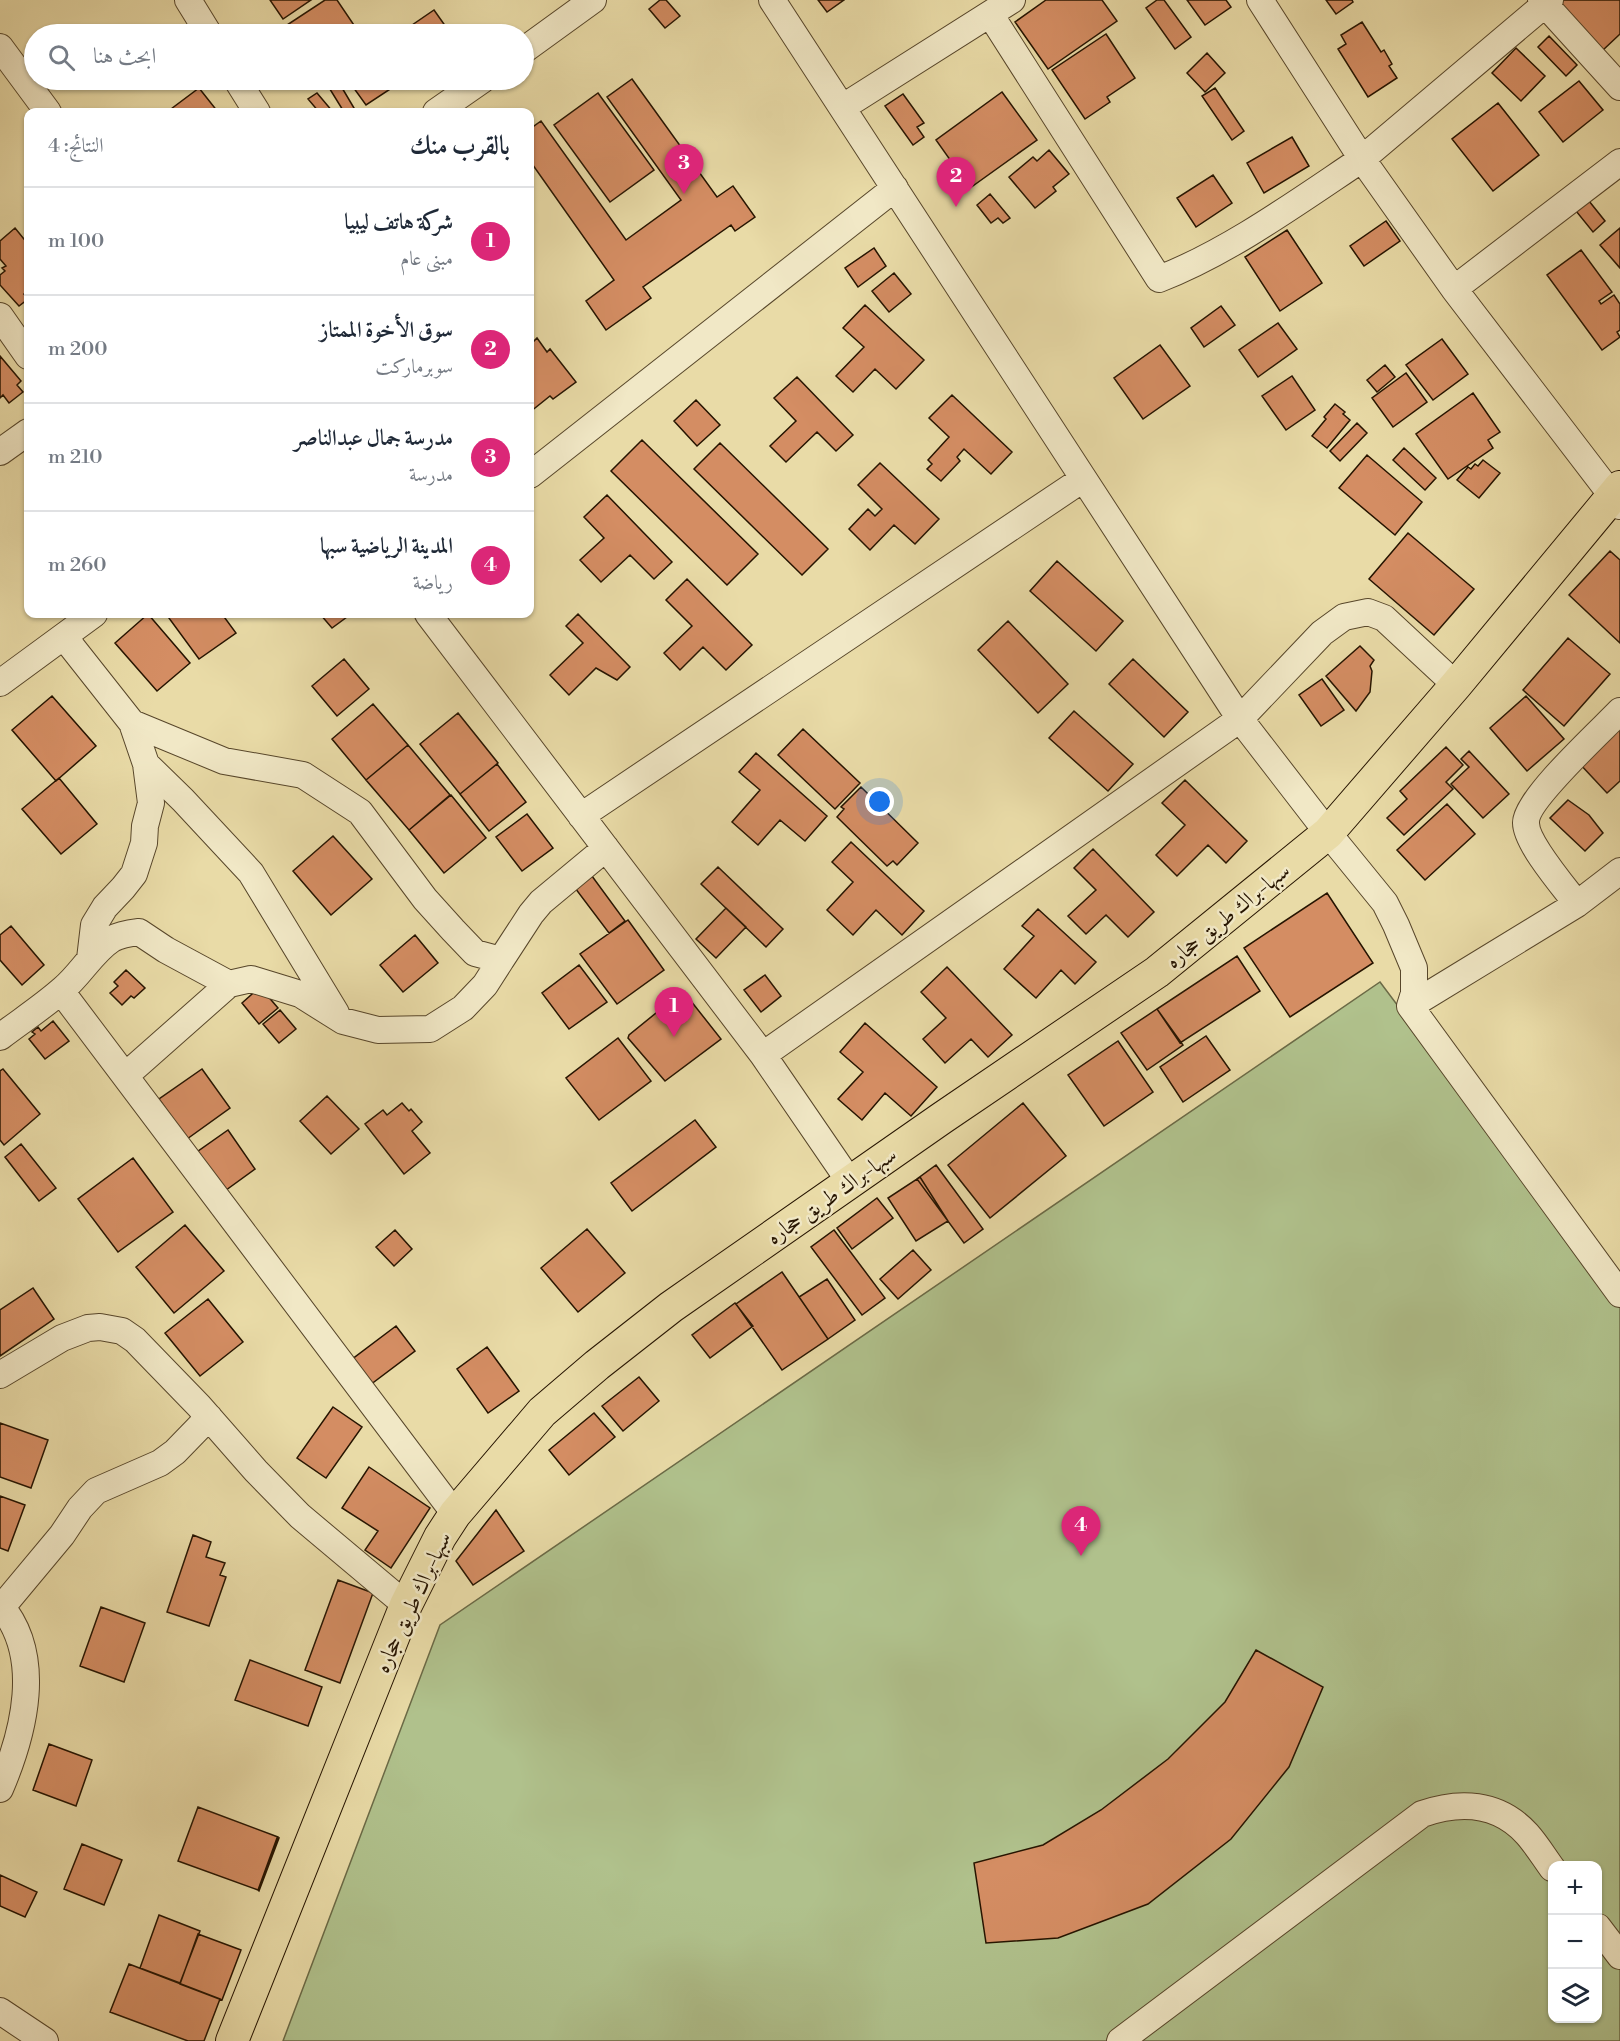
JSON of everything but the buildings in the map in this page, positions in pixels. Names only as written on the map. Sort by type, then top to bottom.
[{"type":"main road","name":"سبها-براك طريق حجاره","points":[[232,2041],[406,1605],[440,1537],[455,1514],[542,1412],[671,1307],[1157,972],[1328,833],[1618,496]]},
{"type":"street","points":[[188,0],[203,24]]},
{"type":"street","points":[[534,43],[593,0]]},
{"type":"street","points":[[772,0],[1240,719],[1378,894],[1396,926],[1414,968],[1414,993],[1410,1006]]},
{"type":"street","points":[[1260,0],[1362,159],[1454,289],[1618,496]]},
{"type":"street","points":[[843,107],[1004,4],[1159,279],[1191,266],[1217,251],[1362,159],[1545,2],[1620,87]]},
{"type":"street","points":[[0,47],[24,80]]},
{"type":"street","points":[[32,90],[45,108]]},
{"type":"street","points":[[243,90],[254,108]]},
{"type":"street","points":[[442,108],[468,90]]},
{"type":"street","points":[[1454,289],[1620,162]]},
{"type":"street","points":[[534,472],[895,188]]},
{"type":"street","points":[[0,316],[24,350]]},
{"type":"street","points":[[0,452],[24,435]]},
{"type":"street","points":[[581,816],[1083,479]]},
{"type":"street","points":[[763,1055],[1240,719],[1322,633],[1344,617],[1368,612],[1384,618],[1456,685]]},
{"type":"street","points":[[0,683],[89,618]]},
{"type":"street","points":[[431,618],[763,1055],[850,1182]]},
{"type":"street","points":[[66,636],[132,723],[146,764],[151,803],[134,874],[105,907],[94,925],[90,959]]},
{"type":"street","points":[[1577,904],[1534,846],[1525,823],[1528,811],[1540,793],[1620,711]]},
{"type":"street","points":[[132,723],[224,761],[303,775],[330,790],[360,812],[425,899],[475,952],[501,960]]},
{"type":"street","points":[[146,764],[251,873],[339,1019]]},
{"type":"street","points":[[125,1076],[228,984],[251,979],[300,994],[343,1021],[378,1030],[430,1029],[463,1008],[485,985],[541,902],[606,848]]},
{"type":"street","points":[[1410,1006],[1577,904],[1620,871]]},
{"type":"street","points":[[0,1037],[61,991],[79,975],[90,959],[114,938],[139,932],[166,950],[228,984]]},
{"type":"street","points":[[61,991],[455,1514]]},
{"type":"street","points":[[1410,1006],[1620,1294]]},
{"type":"street","points":[[0,1376],[63,1338],[88,1328],[100,1327],[122,1331],[135,1340],[300,1516],[406,1605]]},
{"type":"street","points":[[0,1789],[17,1744],[26,1689],[22,1648],[15,1627],[1,1606],[62,1535],[80,1508],[96,1491],[168,1458],[209,1418]]},
{"type":"street","points":[[1120,2041],[1422,1814],[1443,1807],[1466,1805],[1488,1809],[1508,1818],[1526,1832],[1548,1862]]},
{"type":"street","points":[[1602,1931],[1620,1956]]},
{"type":"street","points":[[0,2011],[45,2041]]},
{"type":"green space","points":[[1380,982],[1620,1302],[1620,2041],[283,2041],[440,1625]]},
{"type":"place","name":"مدرسة جمال عبدالناصر","points":[[684,194]]},
{"type":"place","name":"سوق الأخوة الممتاز","points":[[956,207]]},
{"type":"place","name":"شركة هاتف ليبيا","points":[[674,1037]]},
{"type":"place","name":"المدينة الرياضية سبها","points":[[1081,1556]]}]
